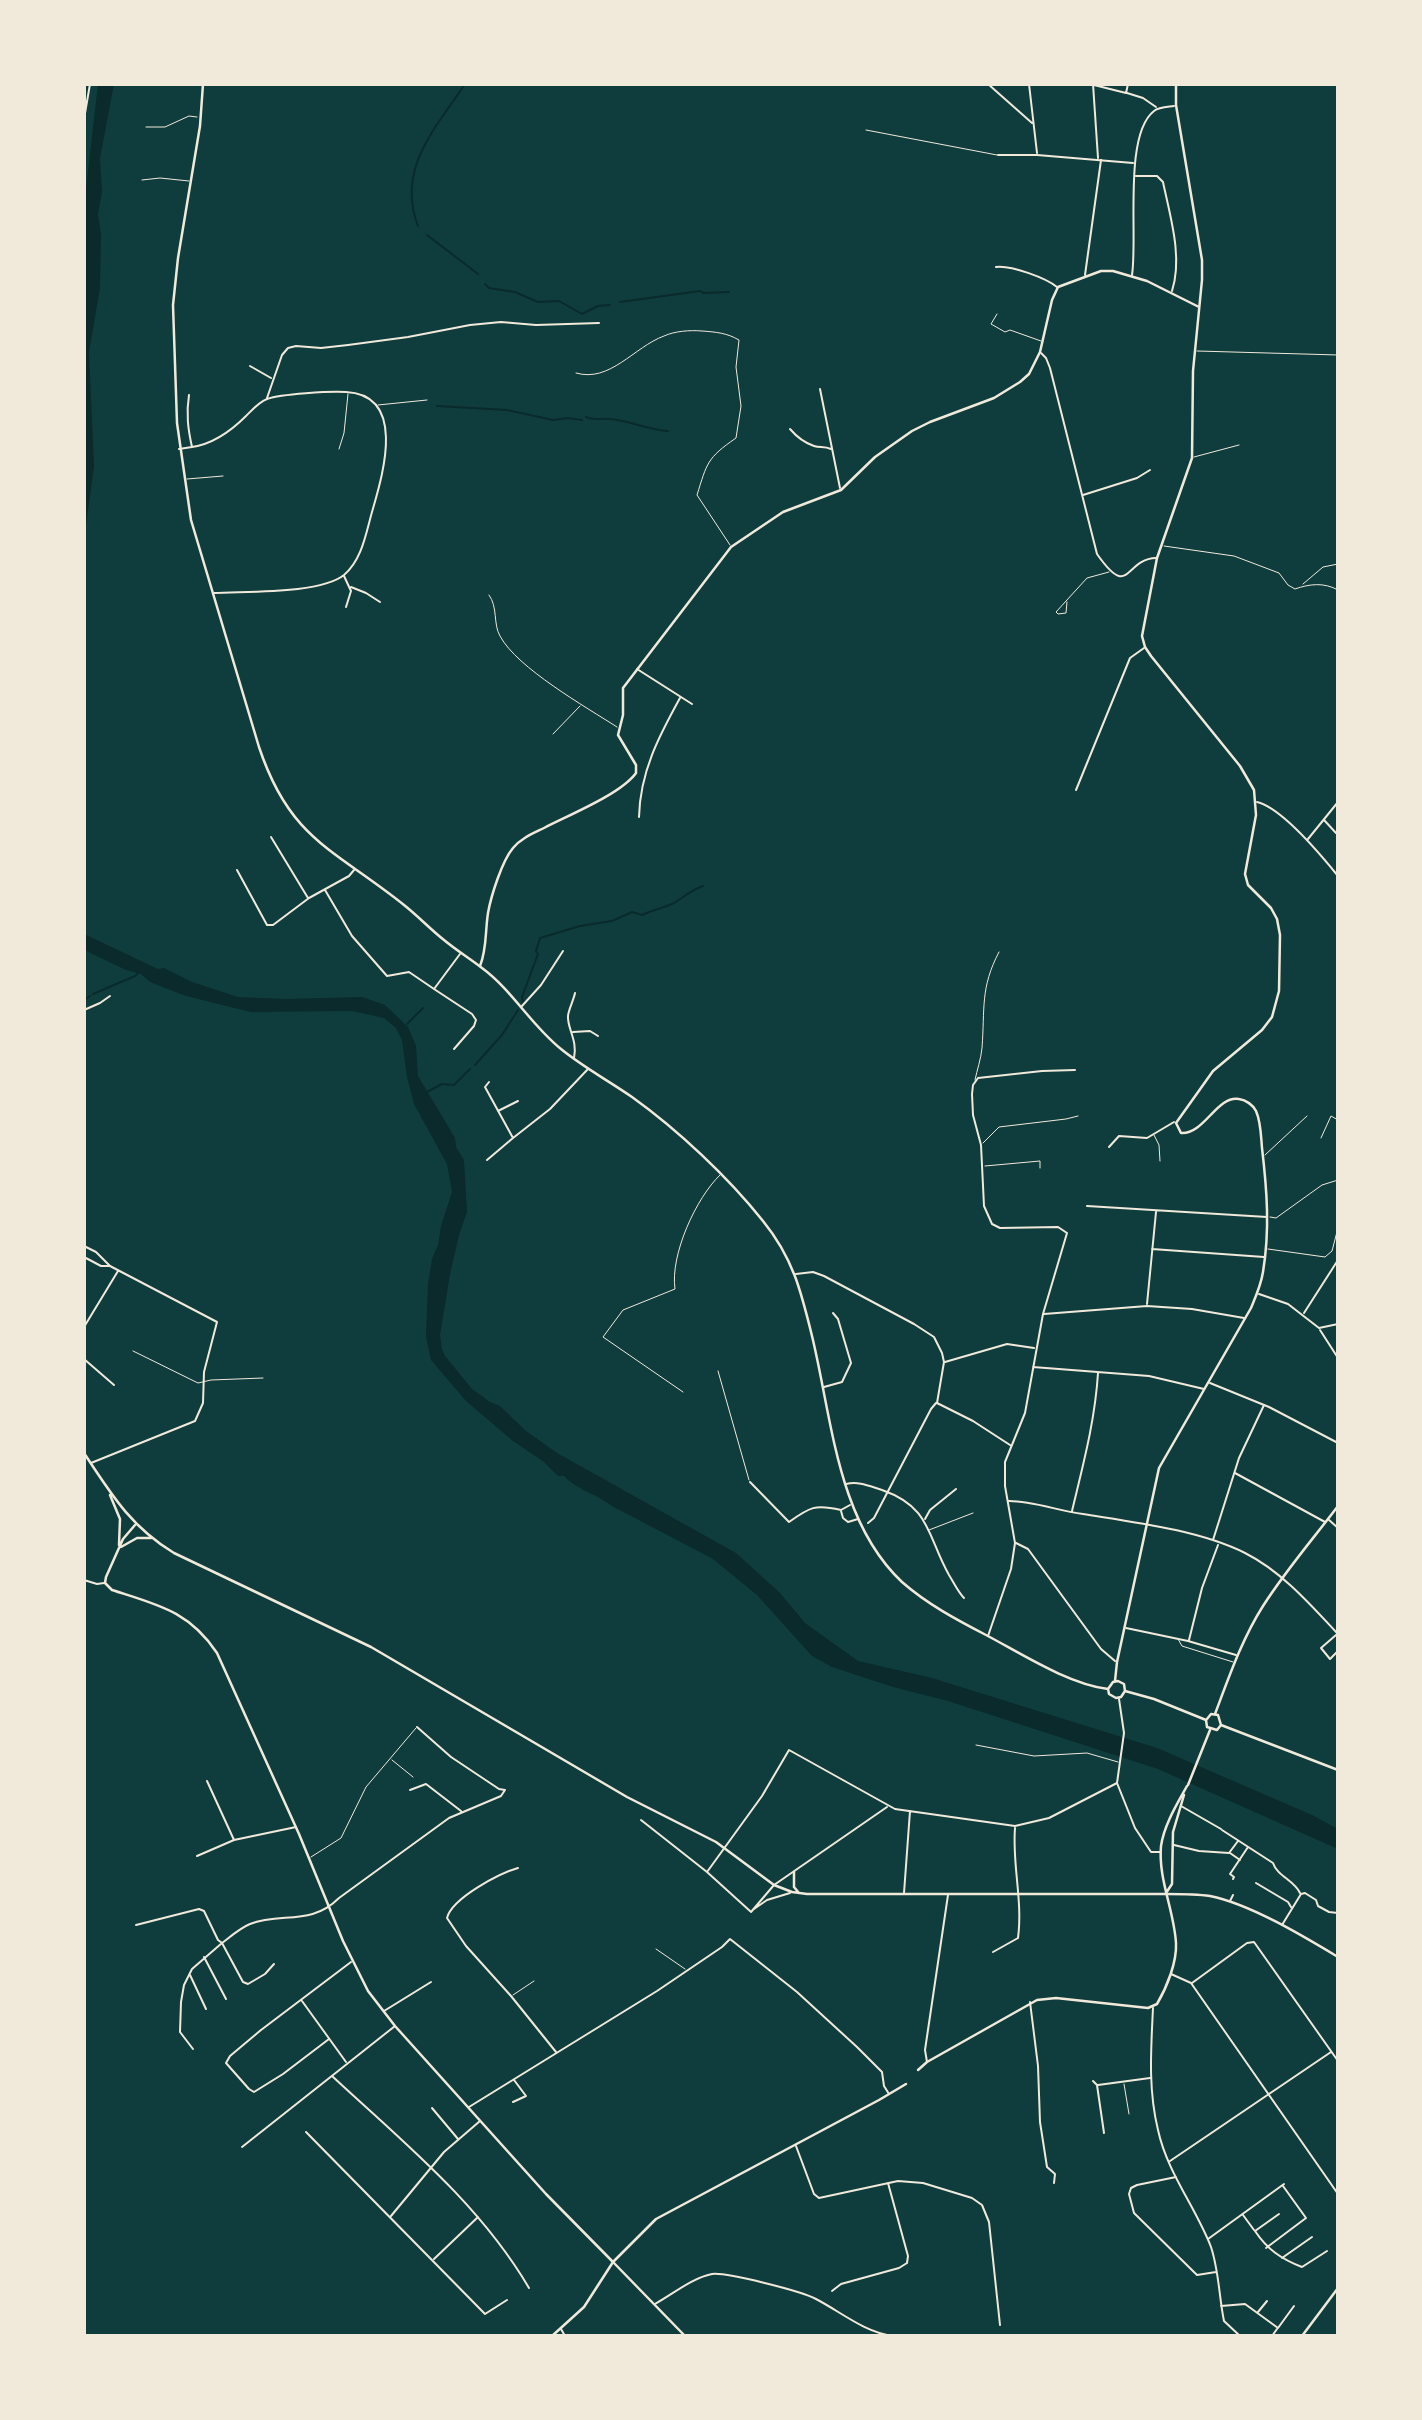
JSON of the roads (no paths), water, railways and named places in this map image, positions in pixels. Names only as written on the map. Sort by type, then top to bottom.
[{"type":"main road","points":[[203,84],[201,117],[173,305],[179,449],[191,520],[253,728],[273,785],[291,814],[325,848],[403,904],[480,967],[521,1006],[554,1043],[658,1117],[720,1175],[769,1229],[796,1274],[851,1504],[876,1552],[901,1580],[945,1613],[986,1635],[1056,1671],[1095,1687],[1108,1689]]},
{"type":"main road","points":[[1115,1681],[1146,1524],[1162,1461],[1245,1319],[1257,1294],[1266,1248],[1268,1217],[1256,1112],[1238,1098],[1230,1100],[1192,1132],[1181,1133],[1176,1123],[1213,1071],[1267,1024],[1278,1000],[1280,936],[1277,919],[1271,908],[1248,885],[1245,874],[1256,802],[1254,790],[1246,774],[1145,648],[1142,636],[1157,558],[1192,458],[1194,351],[1202,261],[1176,106],[1176,84]]},
{"type":"main road","points":[[480,967],[486,946],[488,912],[504,864],[513,848],[526,837],[626,784],[636,773],[636,765],[620,740],[619,728],[624,709],[623,688],[731,547],[783,512],[841,489],[875,457],[912,431],[994,398],[1020,382],[1029,374],[1040,352],[1052,300],[1058,287],[1107,271],[1132,276],[1172,292],[1199,307]]},
{"type":"main road","points":[[84,1453],[135,1524],[174,1553],[371,1647],[627,1797],[724,1848],[774,1885],[799,1893],[1209,1896],[1282,1926],[1338,1957]]},
{"type":"main road","points":[[108,1489],[120,1519],[118,1549]]},
{"type":"main road","points":[[1215,1714],[1238,1655],[1262,1608],[1338,1506]]},
{"type":"main road","points":[[135,1524],[118,1549],[105,1583],[112,1590],[184,1617],[211,1643],[223,1662],[352,1961],[368,1991],[395,2026],[561,2211],[685,2336]]},
{"type":"main road","points":[[118,1549],[136,1538],[151,1538]]},
{"type":"main road","points":[[1115,1681],[1124,1684],[1125,1691],[1119,1698],[1111,1696],[1108,1689],[1115,1681]]},
{"type":"main road","points":[[1125,1691],[1144,1695],[1206,1720]]},
{"type":"main road","points":[[1211,1714],[1215,1714],[1221,1718],[1221,1726],[1217,1730],[1210,1730],[1206,1720],[1211,1714]]},
{"type":"main road","points":[[1221,1726],[1338,1770]]},
{"type":"main road","points":[[918,2070],[927,2062],[1030,2002],[1056,1998],[1153,2007],[1160,1999],[1176,1953],[1161,1852],[1165,1832],[1210,1730]]},
{"type":"main road","points":[[1166,1894],[1172,1884],[1171,1845],[1187,1786]]},
{"type":"main road","points":[[794,1872],[794,1887],[799,1893]]},
{"type":"main road","points":[[552,2336],[588,2302],[613,2262],[656,2219],[906,2084]]},
{"type":"main road","points":[[1302,2336],[1338,2288]]},
{"type":"street","points":[[84,119],[90,84]]},
{"type":"street","points":[[988,84],[1033,124]]},
{"type":"street","points":[[1029,84],[1037,155]]},
{"type":"street","points":[[1085,276],[1100,159],[1093,84],[1143,97],[1157,108]]},
{"type":"street","points":[[1126,93],[1128,84]]},
{"type":"street","points":[[1132,276],[1135,163],[1140,133],[1144,122],[1157,108],[1176,106]]},
{"type":"street","points":[[998,155],[1037,155],[1135,163]]},
{"type":"street","points":[[1135,176],[1157,176],[1163,181],[1175,243],[1175,282],[1172,292]]},
{"type":"street","points":[[996,267],[1014,269],[1058,287]]},
{"type":"street","points":[[179,449],[202,446],[225,434],[267,399],[282,355],[288,348],[348,345],[491,323],[599,323]]},
{"type":"street","points":[[1040,352],[1050,368],[1095,548],[1109,572],[1119,576],[1124,576],[1147,559],[1157,558]]},
{"type":"street","points":[[250,366],[273,379]]},
{"type":"street","points":[[820,389],[841,489]]},
{"type":"street","points":[[214,593],[313,587],[343,576],[354,565],[364,541],[385,468],[383,417],[376,405],[360,395],[348,392],[267,399]]},
{"type":"street","points":[[190,395],[187,412],[188,436],[192,447]]},
{"type":"street","points":[[790,429],[813,446],[825,446],[831,450]]},
{"type":"street","points":[[1082,495],[1137,478],[1150,470]]},
{"type":"street","points":[[343,576],[350,586],[380,602]]},
{"type":"street","points":[[346,607],[350,586]]},
{"type":"street","points":[[1076,790],[1130,658],[1145,648]]},
{"type":"street","points":[[636,669],[692,704]]},
{"type":"street","points":[[639,817],[639,799],[653,749],[680,698]]},
{"type":"street","points":[[1256,802],[1267,804],[1307,840],[1338,876]]},
{"type":"street","points":[[1307,840],[1338,802]]},
{"type":"street","points":[[1324,820],[1336,833]]},
{"type":"street","points":[[271,837],[309,898]]},
{"type":"street","points":[[237,870],[267,925],[273,925],[309,898],[355,870]]},
{"type":"street","points":[[325,890],[352,936],[387,976],[409,972],[472,1014],[476,1020],[474,1026],[454,1049]]},
{"type":"street","points":[[521,1006],[541,985],[563,951]]},
{"type":"street","points":[[434,989],[461,953]]},
{"type":"street","points":[[574,1058],[576,1054],[573,1032],[568,1016],[575,993]]},
{"type":"street","points":[[84,1010],[110,996]]},
{"type":"street","points":[[573,1032],[590,1031],[598,1036]]},
{"type":"street","points":[[487,1160],[550,1109],[588,1068]]},
{"type":"street","points":[[986,1635],[1011,1569],[1015,1543],[1004,1473],[1010,1445],[1025,1413],[1043,1314],[1067,1233],[1058,1227],[995,1227],[988,1218],[984,1206],[981,1145],[972,1094],[975,1080],[1042,1071],[1075,1070]]},
{"type":"street","points":[[489,1082],[485,1087],[513,1139]]},
{"type":"street","points":[[497,1112],[518,1101]]},
{"type":"street","points":[[1109,1147],[1119,1136],[1143,1139],[1169,1124],[1176,1123]]},
{"type":"street","points":[[1087,1206],[1268,1217]]},
{"type":"street","points":[[1147,1306],[1157,1211]]},
{"type":"street","points":[[84,1246],[96,1252],[118,1271],[217,1321],[204,1372],[203,1403],[195,1421],[91,1463]]},
{"type":"street","points":[[1152,1250],[1265,1257]]},
{"type":"street","points":[[84,1257],[101,1266],[110,1266]]},
{"type":"street","points":[[1303,1314],[1338,1260]]},
{"type":"street","points":[[84,1327],[118,1271]]},
{"type":"street","points":[[796,1274],[813,1272],[824,1276],[914,1324],[934,1337],[942,1353],[944,1362],[937,1403],[931,1409],[874,1518],[868,1523]]},
{"type":"street","points":[[1257,1294],[1280,1300],[1303,1314],[1319,1328],[1321,1336],[1338,1358]]},
{"type":"street","points":[[1043,1314],[1147,1306],[1192,1309],[1245,1319]]},
{"type":"street","points":[[824,1387],[842,1382],[851,1363],[838,1319],[833,1313]]},
{"type":"street","points":[[1319,1328],[1338,1324]]},
{"type":"street","points":[[944,1362],[1007,1344],[1036,1348]]},
{"type":"street","points":[[84,1359],[114,1385]]},
{"type":"street","points":[[1033,1367],[1149,1376],[1205,1389]]},
{"type":"street","points":[[1071,1512],[1090,1438],[1098,1373]]},
{"type":"street","points":[[1209,1382],[1264,1405],[1338,1443]]},
{"type":"street","points":[[937,1403],[973,1421],[1010,1445]]},
{"type":"street","points":[[1213,1541],[1234,1472],[1264,1405]]},
{"type":"street","points":[[1234,1472],[1338,1528]]},
{"type":"street","points":[[750,1482],[789,1522],[807,1509],[821,1505],[841,1510],[851,1504]]},
{"type":"street","points":[[845,1484],[855,1482],[887,1492],[917,1510],[925,1521],[939,1557],[964,1598]]},
{"type":"street","points":[[925,1521],[930,1510],[956,1489]]},
{"type":"street","points":[[1008,1501],[1017,1500],[1146,1524],[1213,1541],[1245,1553],[1282,1578],[1338,1633],[1321,1648],[1330,1658],[1338,1651]]},
{"type":"street","points":[[841,1510],[843,1518],[848,1522],[858,1519]]},
{"type":"street","points":[[1015,1543],[1028,1549],[1101,1649],[1117,1662]]},
{"type":"street","points":[[1188,1641],[1202,1588],[1219,1543]]},
{"type":"street","points":[[84,1580],[97,1584],[105,1583]]},
{"type":"street","points":[[1125,1627],[1238,1655]]},
{"type":"street","points":[[1119,1698],[1124,1733],[1117,1783],[1132,1823],[1146,1846],[1151,1852],[1161,1852]]},
{"type":"street","points":[[193,2049],[180,2032],[181,2001],[189,1974],[204,1957],[248,1925],[311,1916],[329,1908],[449,1818],[501,1796],[505,1790],[451,1757],[417,1727]]},
{"type":"street","points":[[707,1872],[762,1796],[789,1750],[888,1806],[1015,1826],[1049,1818],[1117,1783]]},
{"type":"street","points":[[207,1780],[234,1840]]},
{"type":"street","points":[[410,1790],[426,1784],[462,1812]]},
{"type":"street","points":[[751,1912],[774,1885],[888,1806]]},
{"type":"street","points":[[1180,1806],[1273,1863],[1275,1870],[1292,1881],[1301,1894]]},
{"type":"street","points":[[904,1894],[910,1811]]},
{"type":"street","points":[[641,1820],[707,1872],[751,1912]]},
{"type":"street","points":[[993,1952],[1018,1938],[1019,1895],[1015,1826]]},
{"type":"street","points":[[197,1856],[234,1840],[296,1827]]},
{"type":"street","points":[[1229,1853],[1238,1840]]},
{"type":"street","points":[[1174,1845],[1199,1851],[1229,1853],[1240,1860]]},
{"type":"street","points":[[1233,1879],[1230,1874],[1248,1847]]},
{"type":"street","points":[[518,1868],[501,1873],[467,1896],[452,1908],[447,1918],[466,1946],[557,2053]]},
{"type":"street","points":[[1255,1883],[1288,1902],[1292,1908]]},
{"type":"street","points":[[751,1912],[767,1900],[792,1892]]},
{"type":"street","points":[[1301,1894],[1305,1893],[1316,1900],[1318,1906],[1329,1912],[1338,1913]]},
{"type":"street","points":[[927,2062],[925,2050],[948,1894]]},
{"type":"street","points":[[1282,1926],[1301,1894]]},
{"type":"street","points":[[1229,1902],[1233,1895]]},
{"type":"street","points":[[136,1925],[199,1909],[204,1911],[243,1982],[248,1984],[265,1974],[274,1964]]},
{"type":"street","points":[[469,2107],[687,1972],[730,1939],[797,1992],[857,2047],[882,2072],[884,2086],[889,2095]]},
{"type":"street","points":[[1191,1983],[1247,1943],[1254,1942],[1338,2061]]},
{"type":"street","points":[[204,1957],[226,1999]]},
{"type":"street","points":[[329,2039],[254,2092],[227,2065],[228,2059],[261,2030],[352,1961]]},
{"type":"street","points":[[189,1974],[206,2009]]},
{"type":"street","points":[[1170,1974],[1191,1983],[1338,2194]]},
{"type":"street","points":[[383,2012],[430,1982]]},
{"type":"street","points":[[301,2000],[347,2063]]},
{"type":"street","points":[[1030,2002],[1038,2066],[1040,2122],[1047,2167],[1055,2174],[1054,2183]]},
{"type":"street","points":[[1153,2007],[1150,2078],[1158,2131],[1176,2177],[1207,2239],[1217,2272],[1224,2321],[1240,2336]]},
{"type":"street","points":[[242,2147],[395,2026]]},
{"type":"street","points":[[1169,2161],[1331,2052]]},
{"type":"street","points":[[332,2076],[432,2167],[479,2216],[507,2251],[529,2288]]},
{"type":"street","points":[[1097,2085],[1150,2078]]},
{"type":"street","points":[[513,2102],[526,2096],[514,2080]]},
{"type":"street","points":[[1093,2081],[1097,2085],[1104,2133]]},
{"type":"street","points":[[432,2108],[458,2139]]},
{"type":"street","points":[[390,2217],[458,2139],[481,2120]]},
{"type":"street","points":[[306,2133],[485,2314],[507,2300]]},
{"type":"street","points":[[796,2145],[817,2197],[820,2198],[888,2182],[923,2183],[972,2198],[982,2205],[989,2222],[1000,2325]]},
{"type":"street","points":[[1176,2177],[1137,2185],[1131,2189],[1129,2194],[1134,2213],[1197,2274],[1217,2272]]},
{"type":"street","points":[[832,2291],[841,2284],[907,2263],[908,2256],[888,2182]]},
{"type":"street","points":[[1207,2239],[1283,2185],[1306,2218],[1266,2248]]},
{"type":"street","points":[[1242,2214],[1266,2248],[1282,2258],[1304,2267],[1327,2251]]},
{"type":"street","points":[[1255,2231],[1279,2214]]},
{"type":"street","points":[[432,2260],[479,2216]]},
{"type":"street","points":[[1282,2258],[1312,2237]]},
{"type":"street","points":[[654,2305],[698,2280],[721,2274],[801,2293],[859,2324],[892,2336]]},
{"type":"street","points":[[1257,2313],[1266,2301]]},
{"type":"street","points":[[1221,2306],[1245,2304],[1278,2328]]},
{"type":"street","points":[[1272,2336],[1294,2306]]},
{"type":"street","points":[[561,2329],[565,2336]]},
{"type":"lane","points":[[146,127],[165,127],[190,116],[201,117]]},
{"type":"lane","points":[[866,130],[998,155]]},
{"type":"lane","points":[[142,180],[160,178],[191,182]]},
{"type":"lane","points":[[997,314],[991,324],[1005,332],[1010,330],[1043,341]]},
{"type":"lane","points":[[576,373],[588,376],[606,371],[666,335],[692,330],[729,334],[739,340],[736,367],[741,405],[736,439],[713,454],[697,495],[731,547]]},
{"type":"lane","points":[[1194,351],[1338,355]]},
{"type":"lane","points":[[339,449],[344,433],[348,392]]},
{"type":"lane","points":[[376,405],[427,400]]},
{"type":"lane","points":[[1192,458],[1239,445]]},
{"type":"lane","points":[[183,480],[223,476]]},
{"type":"lane","points":[[1161,545],[1234,555],[1279,573],[1290,587],[1316,584],[1338,590]]},
{"type":"lane","points":[[1301,586],[1323,566],[1338,565]]},
{"type":"lane","points":[[1067,602],[1087,578],[1109,572]]},
{"type":"lane","points":[[489,594],[494,602],[499,634],[508,647],[528,665],[619,728]]},
{"type":"lane","points":[[553,734],[582,704]]},
{"type":"lane","points":[[975,1080],[982,1050],[982,1005],[986,983],[999,952]]},
{"type":"lane","points":[[981,1145],[999,1127],[1078,1116]]},
{"type":"lane","points":[[1263,1155],[1307,1116]]},
{"type":"lane","points":[[1321,1138],[1331,1116],[1338,1121]]},
{"type":"lane","points":[[1154,1135],[1160,1145],[1160,1161]]},
{"type":"lane","points":[[983,1167],[1040,1161],[1040,1168]]},
{"type":"lane","points":[[682,1392],[603,1337],[623,1310],[675,1289],[675,1266],[688,1227],[703,1195],[720,1175]]},
{"type":"lane","points":[[1268,1217],[1276,1218],[1322,1185],[1338,1180]]},
{"type":"lane","points":[[1266,1248],[1325,1257],[1332,1251],[1338,1228]]},
{"type":"lane","points":[[133,1352],[198,1383],[262,1378]]},
{"type":"lane","points":[[718,1371],[750,1482]]},
{"type":"lane","points":[[929,1530],[972,1513]]},
{"type":"lane","points":[[1178,1638],[1182,1646],[1235,1663]]},
{"type":"lane","points":[[309,1858],[341,1838],[366,1787],[417,1727]]},
{"type":"lane","points":[[976,1745],[1034,1756],[1087,1753],[1121,1762]]},
{"type":"lane","points":[[391,1758],[413,1777]]},
{"type":"lane","points":[[656,1948],[682,1965],[687,1972]]},
{"type":"lane","points":[[511,1996],[534,1981]]},
{"type":"lane","points":[[1124,2081],[1129,2114]]},
{"type":"water","points":[[98,84],[114,84],[100,158],[100,288],[89,352],[94,466],[84,541],[84,206]]},
{"type":"water","points":[[84,934],[158,969],[164,968],[192,982],[238,997],[362,997],[385,1005],[408,1027],[416,1046],[418,1076],[455,1138],[456,1147],[464,1160],[467,1212],[450,1274],[440,1335],[442,1349],[472,1389],[500,1406],[526,1431],[557,1453],[736,1553],[780,1593],[805,1623],[858,1661],[932,1678],[1157,1748],[1312,1815],[1338,1829],[1338,1849],[1158,1769],[948,1701],[832,1667],[812,1656],[757,1595],[713,1559],[612,1506],[564,1476],[558,1476],[466,1401],[431,1360],[426,1337],[428,1284],[432,1259],[452,1192],[447,1164],[414,1104],[402,1040],[396,1028],[384,1018],[352,1011],[251,1012],[183,995],[84,950]]},
{"type":"waterway","points":[[418,226],[412,205],[415,168],[431,134],[465,84]]},
{"type":"waterway","points":[[427,235],[478,274]]},
{"type":"waterway","points":[[485,284],[489,288],[515,292],[538,302],[559,301],[582,314],[598,306],[610,305]]},
{"type":"waterway","points":[[620,302],[700,291],[729,292]]},
{"type":"waterway","points":[[437,406],[507,410],[553,420],[582,420]]},
{"type":"waterway","points":[[586,417],[622,421],[668,431]]},
{"type":"waterway","points":[[523,1002],[522,997],[538,954],[536,951],[540,938],[580,926],[612,921],[632,912],[642,915],[674,903],[703,886]]},
{"type":"waterway","points":[[93,994],[139,972]]},
{"type":"waterway","points":[[84,1000],[90,996]]},
{"type":"waterway","points":[[407,1024],[423,1008]]},
{"type":"waterway","points":[[475,1065],[502,1035],[518,1010]]},
{"type":"waterway","points":[[427,1092],[442,1084],[454,1085],[470,1069]]}]
